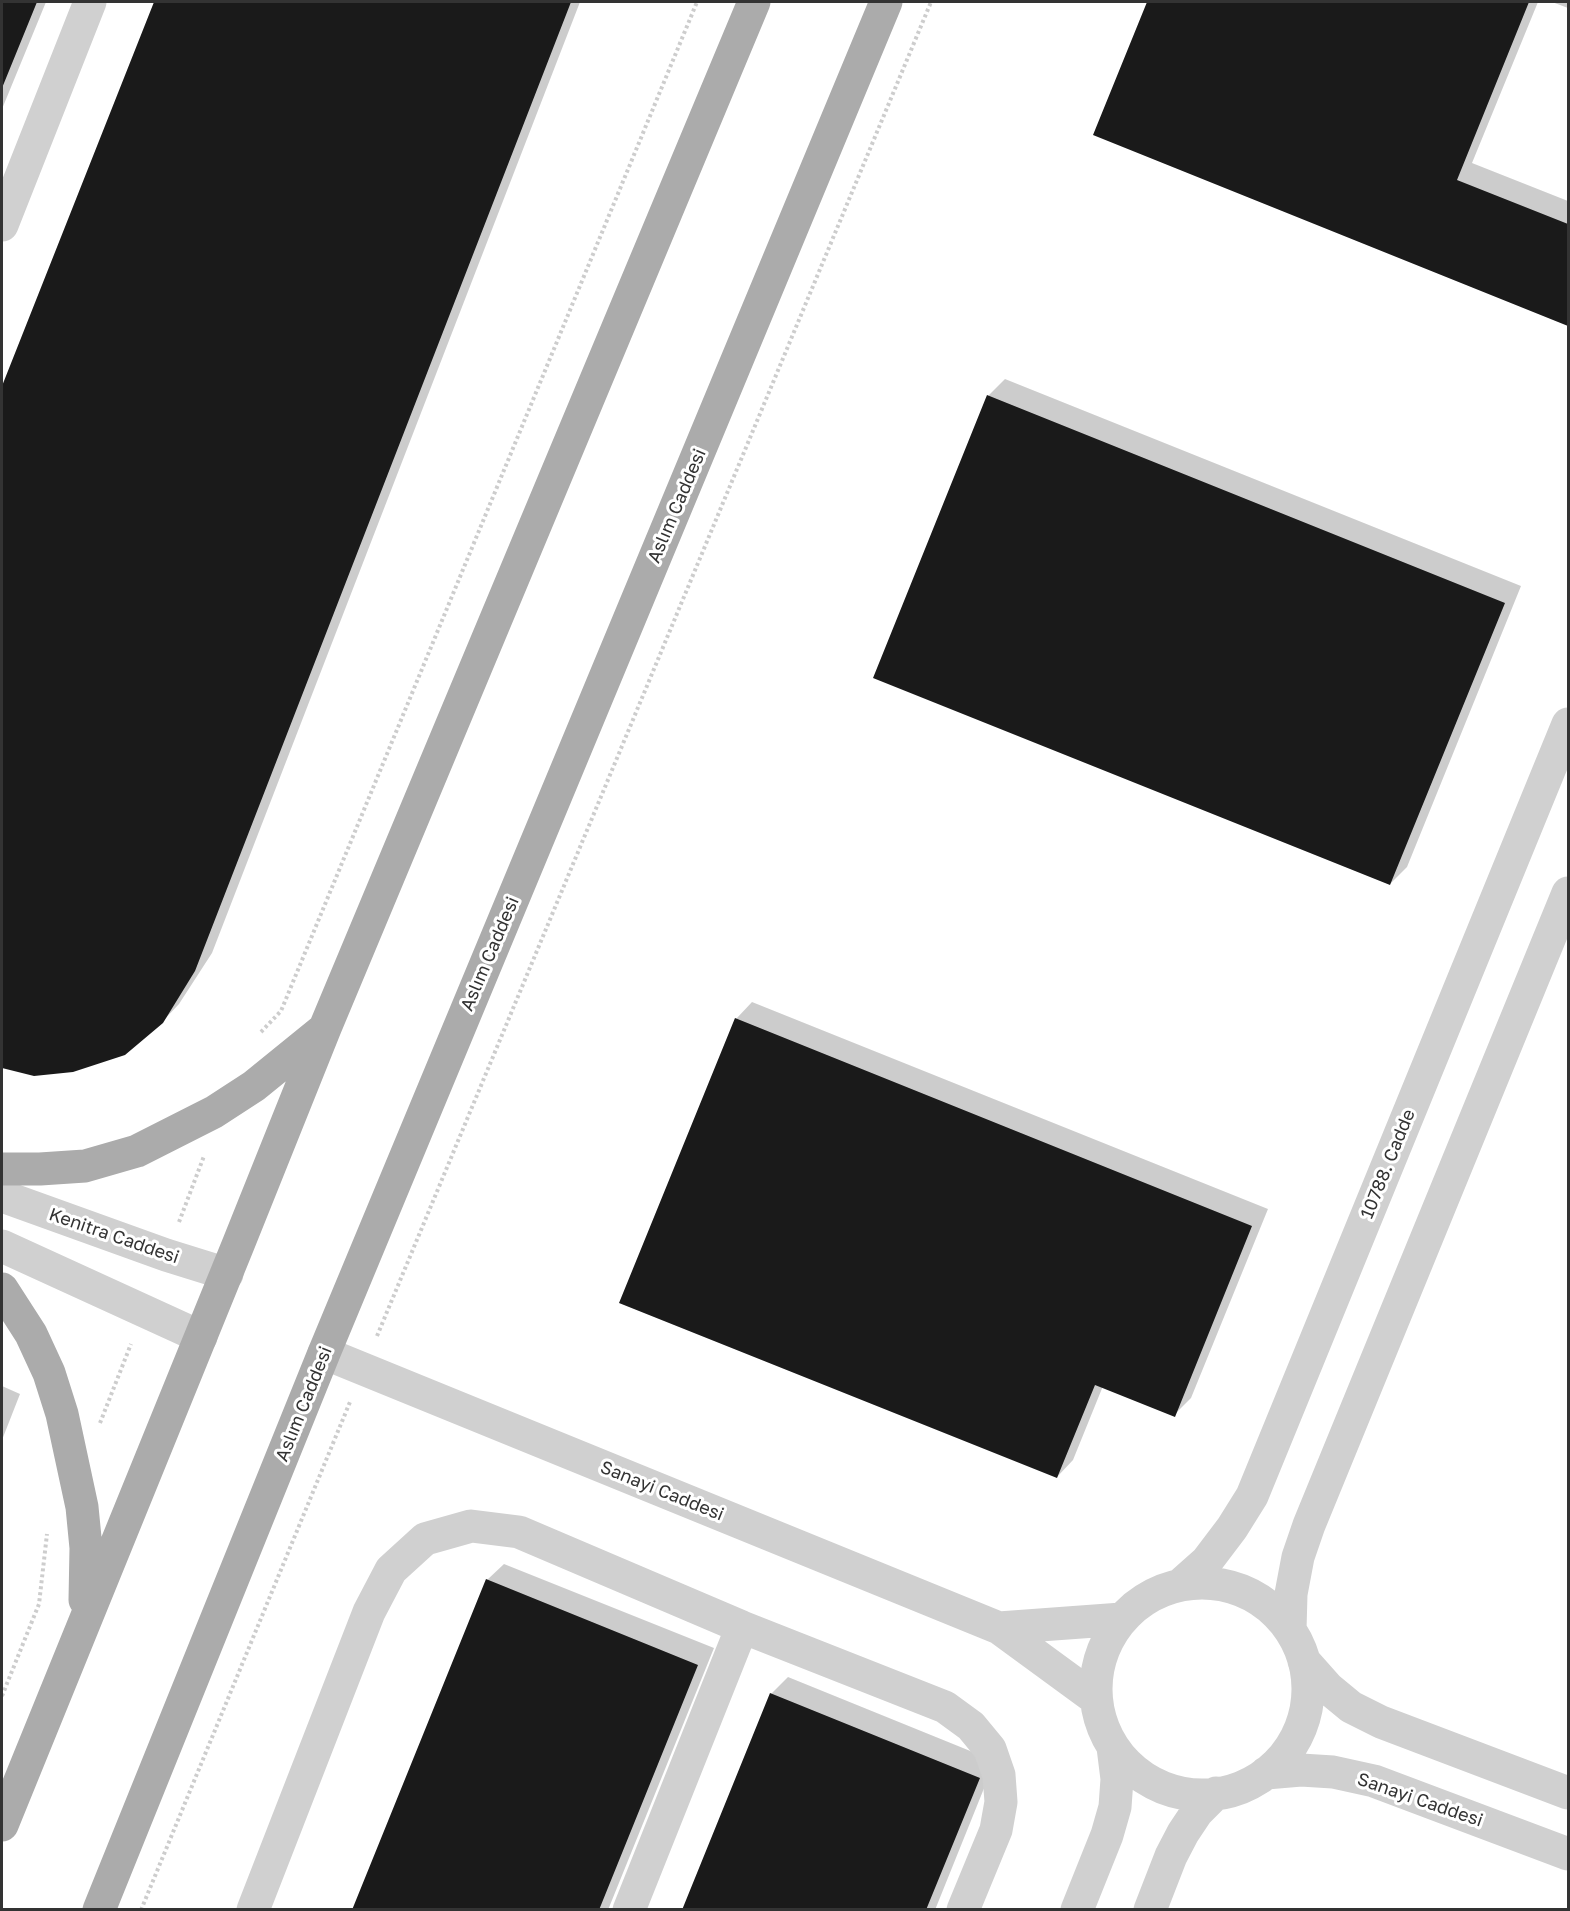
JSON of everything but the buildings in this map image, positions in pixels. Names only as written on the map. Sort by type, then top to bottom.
[{"type":"main road","points":[[2,1825],[325,1028],[754,2]]},
{"type":"main road","name":"Aslım Caddesi","points":[[99,1910],[324,1353],[886,2]]},
{"type":"main road","points":[[2,1169],[85,1166],[137,1151],[214,1112],[254,1086],[325,1028]]},
{"type":"main road","points":[[2,1289],[31,1334],[50,1373],[62,1414],[82,1507],[86,1548],[86,1589],[82,1626]]},
{"type":"street","points":[[2,225],[90,2]]},
{"type":"street","name":"10788. Cadde","points":[[1180,1585],[1207,1561],[1252,1496],[1569,724]]},
{"type":"street","points":[[1290,1630],[1291,1594],[1298,1557],[1309,1525],[1569,893]]},
{"type":"street","name":"Kenitra Caddesi","points":[[2,1196],[166,1256],[227,1274]]},
{"type":"street","points":[[2,1246],[201,1337]]},
{"type":"street","name":"Sanayi Caddesi","points":[[324,1353],[999,1628],[1096,1699]]},
{"type":"street","points":[[253,1910],[369,1612],[391,1570],[425,1539],[471,1526],[519,1532],[742,1628],[945,1707],[971,1726],[990,1749],[999,1776],[1001,1802],[996,1830],[963,1910]]},
{"type":"street","points":[[1207,1583],[1233,1587],[1265,1604],[1279,1615],[1290,1630],[1304,1661],[1308,1679],[1308,1697],[1299,1732],[1279,1761],[1266,1773],[1242,1786],[1216,1793],[1182,1793],[1166,1788],[1136,1772],[1113,1747],[1105,1732],[1096,1699],[1098,1665],[1104,1648],[1122,1619],[1148,1597],[1180,1585],[1207,1583]]},
{"type":"street","name":"Sanayi Caddesi","points":[[999,1628],[1122,1619]]},
{"type":"street","points":[[630,1910],[742,1628]]},
{"type":"street","points":[[1304,1661],[1328,1688],[1351,1707],[1381,1722],[1569,1793]]},
{"type":"street","points":[[1077,1910],[1107,1835],[1115,1807],[1117,1779],[1113,1747]]},
{"type":"street","name":"Sanayi Caddesi","points":[[1266,1773],[1322,1771],[1374,1781],[1569,1854]]},
{"type":"street","points":[[1149,1910],[1184,1833],[1197,1812],[1216,1793]]},
{"type":"path","points":[[257,1037],[280,1011],[697,2]]},
{"type":"path","points":[[141,1910],[363,1369],[931,2]]},
{"type":"path","points":[[166,1256],[207,1148],[214,1112]]},
{"type":"path","points":[[74,1468],[96,1434],[144,1310]]},
{"type":"path","points":[[2,1696],[39,1604],[48,1526]]}]
